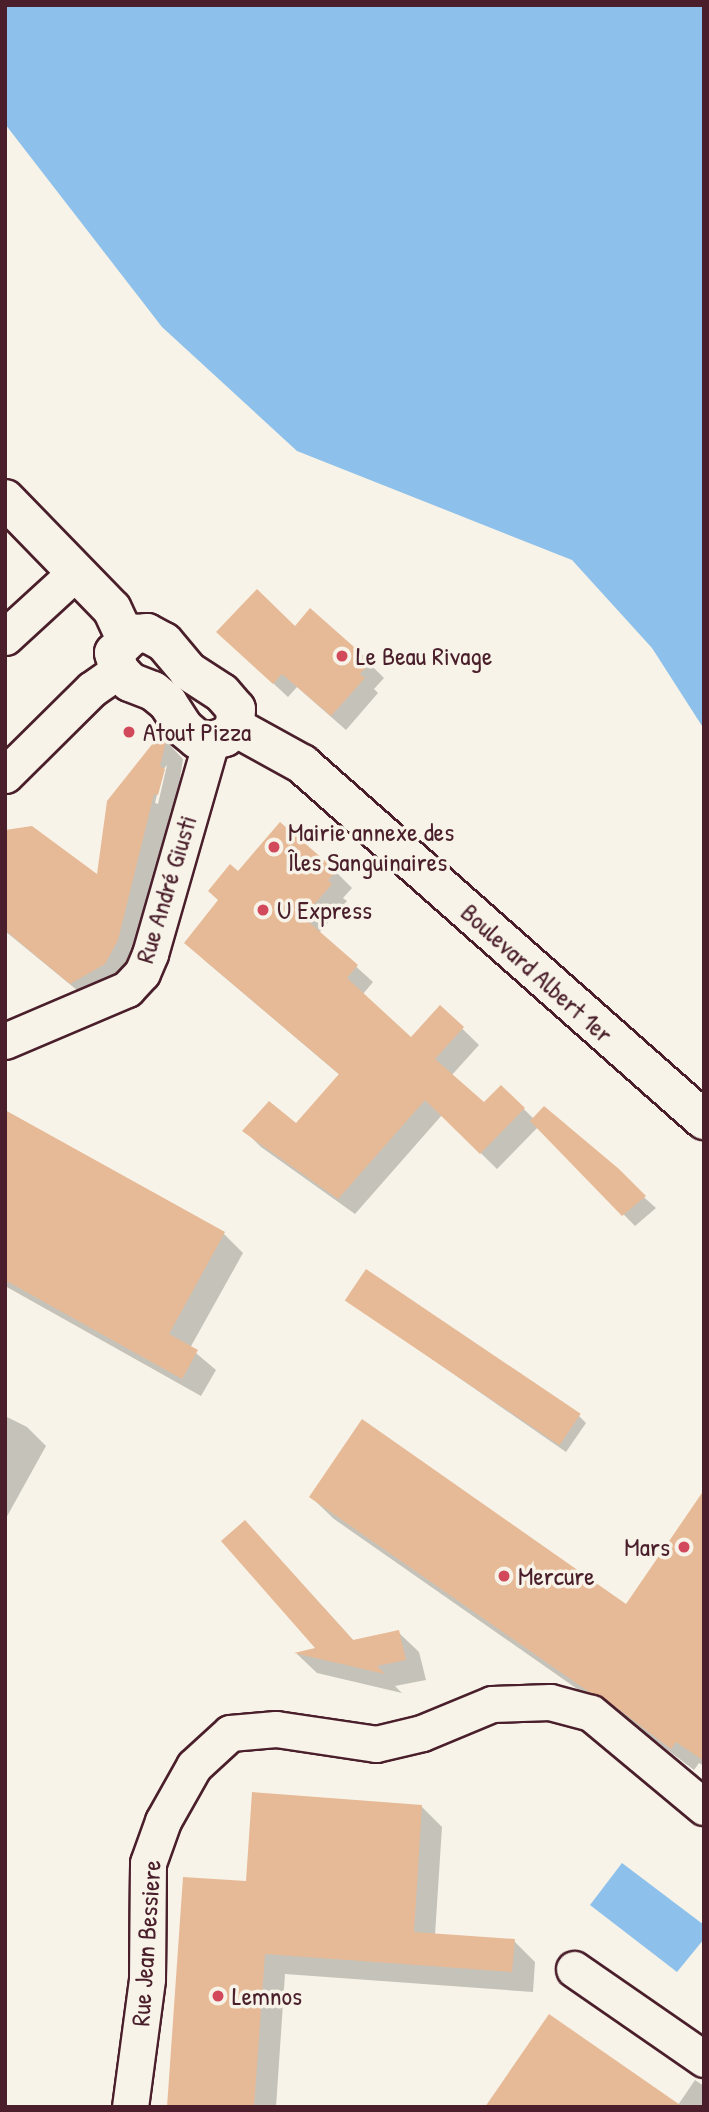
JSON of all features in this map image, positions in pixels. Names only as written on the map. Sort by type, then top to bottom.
[{"type":"main road","points":[[5,499],[112,609],[123,655]]},
{"type":"main road","points":[[123,655],[134,634],[147,633],[164,642],[188,671],[222,693],[236,709],[223,734]]},
{"type":"main road","name":"Boulevard Albert 1er","points":[[123,655],[130,682],[153,691],[168,703],[184,728],[197,739],[223,734],[302,764],[704,1120]]},
{"type":"street","points":[[5,637],[76,572]]},
{"type":"street","points":[[5,775],[123,655]]},
{"type":"street","name":"Rue André Giusti","points":[[8,1032],[127,989],[142,973],[150,954],[196,788],[223,734]]},
{"type":"street","name":"Rue Jean Bessiere","points":[[130,2107],[147,1979],[148,1863],[163,1821],[194,1766],[230,1733],[276,1729],[376,1744],[422,1733],[492,1704],[550,1702],[591,1713],[704,1807]]},
{"type":"street","points":[[575,1969],[704,2059]]},
{"type":"water","points":[[5,5],[704,5],[704,729],[652,648],[572,560],[297,451],[162,327],[5,124]]},
{"type":"water","points":[[622,1863],[704,1925],[704,1939],[677,1972],[590,1905]]},
{"type":"building","points":[[257,589],[295,626],[310,608],[371,662],[360,674],[365,678],[331,716],[282,674],[273,684],[216,632]]},
{"type":"building","points":[[161,733],[166,741],[160,766],[165,769],[158,795],[154,794],[118,940],[105,964],[70,984],[5,930],[5,830],[32,826],[97,874],[107,801]]},
{"type":"building","points":[[280,822],[337,871],[328,880],[332,884],[303,917],[358,965],[347,978],[411,1037],[440,1005],[464,1027],[435,1059],[484,1102],[501,1085],[525,1108],[480,1154],[425,1100],[338,1199],[242,1131],[269,1101],[296,1123],[339,1074],[184,943],[218,900],[208,891],[230,864],[238,871]]},
{"type":"building","points":[[544,1106],[619,1169],[646,1196],[622,1216],[530,1121]]},
{"type":"building","points":[[5,1110],[225,1232],[169,1334],[198,1350],[182,1379],[5,1280]]},
{"type":"building","points":[[366,1269],[581,1414],[559,1445],[345,1301]]},
{"type":"building","points":[[362,1419],[626,1604],[704,1490],[704,1761],[676,1742],[671,1749],[604,1698],[589,1692],[309,1497]]},
{"type":"building","points":[[245,1520],[353,1640],[399,1630],[406,1660],[377,1666],[385,1674],[294,1653],[315,1648],[221,1541]]},
{"type":"building","points":[[252,1792],[422,1805],[414,1932],[515,1939],[512,1972],[265,1954],[254,2107],[167,2107],[183,1877],[246,1881]]},
{"type":"building","points":[[549,2014],[683,2107],[485,2107]]},
{"type":"place","name":"Le Beau Rivage","points":[[342,656]]},
{"type":"place","name":"Atout Pizza","points":[[129,732]]},
{"type":"place","name":"Mairie annexe des Îles Sanguinaires","points":[[274,847]]},
{"type":"place","name":"U Express","points":[[263,910]]},
{"type":"place","name":"Mars","points":[[684,1547]]},
{"type":"place","name":"Mercure","points":[[504,1576]]},
{"type":"place","name":"Lemnos","points":[[218,1996]]}]
